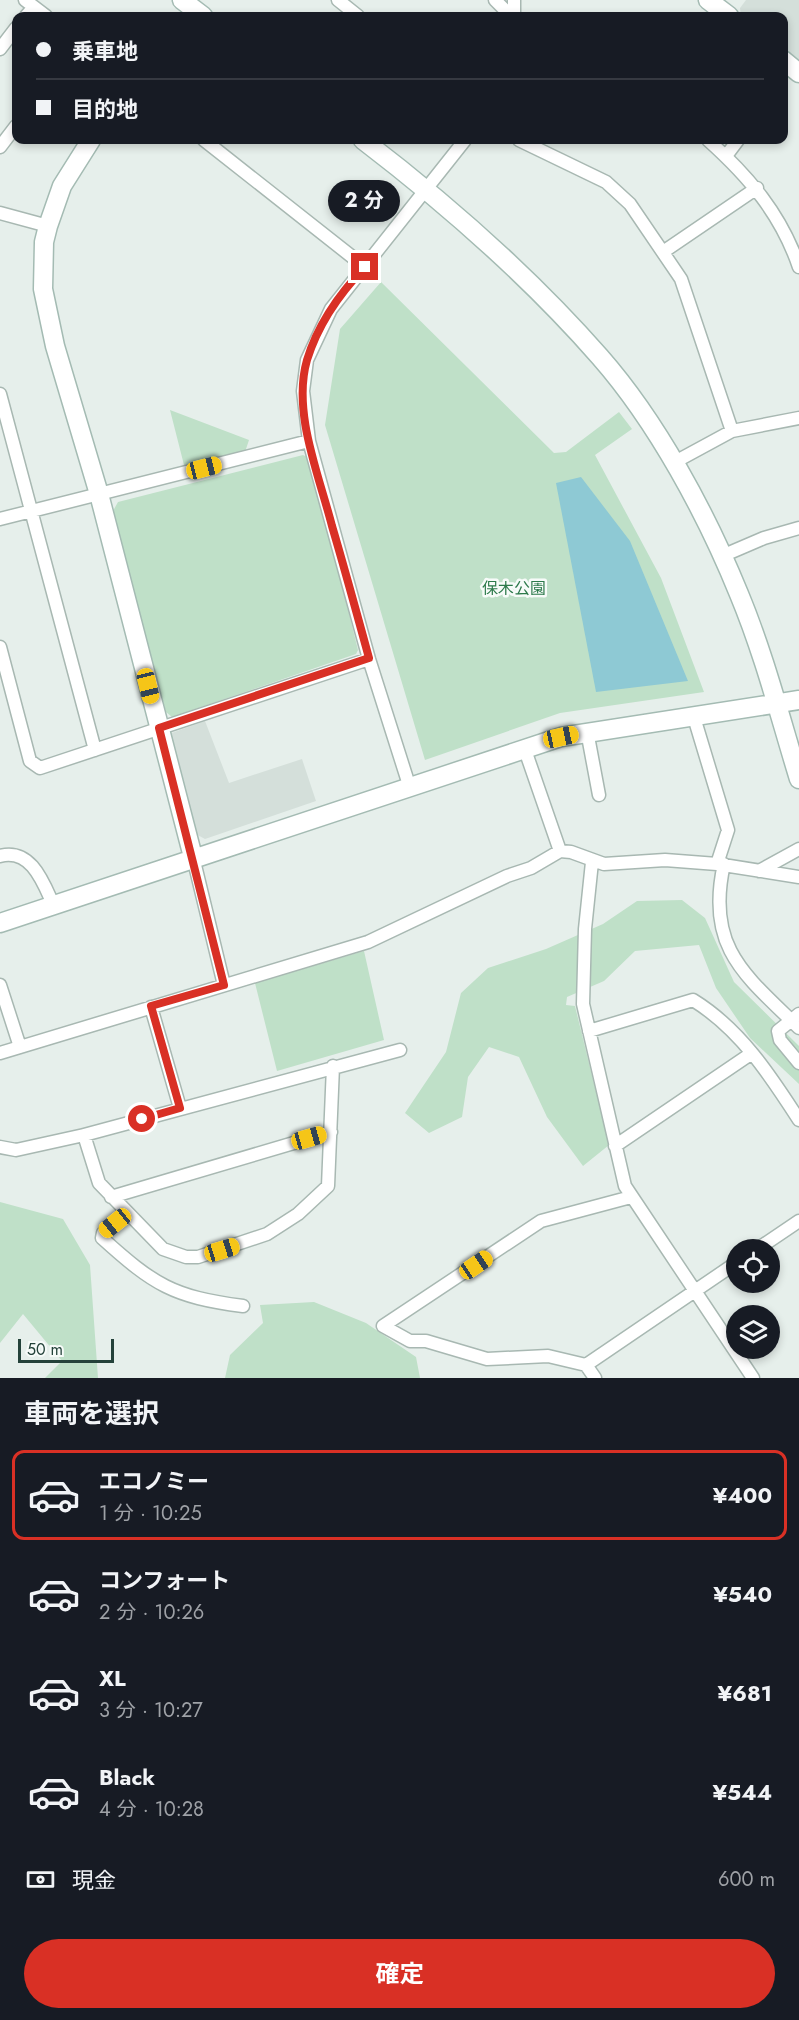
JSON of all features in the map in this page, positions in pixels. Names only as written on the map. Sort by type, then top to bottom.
[{"type":"street","points":[[338,0],[353,12]]},
{"type":"street","points":[[495,0],[508,12]]},
{"type":"street","points":[[708,0],[728,9]]},
{"type":"street","points":[[0,49],[12,33]]},
{"type":"street","points":[[0,147],[12,131]]},
{"type":"street","points":[[88,144],[62,186],[48,226],[44,242],[43,289],[55,346],[99,494],[224,985]]},
{"type":"street","points":[[209,144],[365,267]]},
{"type":"street","points":[[368,144],[427,189],[511,264],[600,357],[639,408],[673,463],[722,556],[752,630],[799,779]]},
{"type":"street","points":[[410,785],[369,658],[309,441],[303,391],[307,360],[331,309],[462,144]]},
{"type":"street","points":[[527,144],[606,182],[630,204],[681,279],[732,431]]},
{"type":"street","points":[[712,144],[757,188],[771,206],[790,241],[799,267]]},
{"type":"street","points":[[726,156],[735,144]]},
{"type":"street","points":[[663,252],[757,188]]},
{"type":"street","points":[[0,213],[48,226]]},
{"type":"street","points":[[0,394],[95,750]]},
{"type":"street","points":[[673,463],[732,431],[799,418]]},
{"type":"street","points":[[0,519],[309,441]]},
{"type":"street","points":[[722,556],[764,538],[799,528]]},
{"type":"street","points":[[0,646],[30,761],[40,768],[369,658]]},
{"type":"street","points":[[0,923],[524,747],[587,731],[799,700]]},
{"type":"street","points":[[693,714],[728,830],[721,864],[720,910],[724,933],[745,977],[791,1023],[780,1040],[799,1063]]},
{"type":"street","points":[[587,731],[599,795]]},
{"type":"street","points":[[524,747],[560,850]]},
{"type":"street","points":[[759,871],[799,849]]},
{"type":"street","points":[[0,1053],[368,942],[507,876],[531,868],[560,850],[583,855],[592,862],[604,864],[665,860],[721,864],[799,877]]},
{"type":"street","points":[[0,856],[16,855],[29,861],[40,875],[53,904]]},
{"type":"street","points":[[592,862],[585,929],[583,1004],[615,1146],[631,1197],[753,1378]]},
{"type":"street","points":[[0,985],[20,1047]]},
{"type":"street","points":[[589,1031],[693,1000],[728,1026],[752,1053],[799,1120]]},
{"type":"street","points":[[151,1006],[180,1108]]},
{"type":"street","points":[[0,1147],[16,1150],[84,1135],[333,1066],[400,1050]]},
{"type":"street","points":[[615,1146],[752,1053]]},
{"type":"street","points":[[84,1135],[99,1183],[126,1214],[163,1249],[186,1257],[198,1257],[247,1242],[280,1227],[316,1200],[328,1186],[333,1066]]},
{"type":"street","points":[[111,1197],[331,1132]]},
{"type":"street","points":[[595,1378],[586,1365],[548,1356],[487,1359],[426,1341],[410,1341],[383,1326],[541,1221],[631,1197]]},
{"type":"street","points":[[126,1214],[103,1233],[102,1238],[142,1275],[177,1293],[210,1302],[243,1306]]},
{"type":"street","points":[[772,1239],[799,1221]]},
{"type":"street","points":[[586,1365],[726,1270]]},
{"type":"shaded area","points":[[746,0],[799,0],[799,62],[788,53],[788,12],[740,12],[740,8]]},
{"type":"shaded area","points":[[205,721],[229,783],[302,759],[316,801],[205,839],[194,833],[169,734]]},
{"type":"green space","name":"保木公園","points":[[381,282],[554,453],[566,452],[619,412],[632,429],[595,455],[661,578],[704,692],[560,713],[425,760],[325,425],[340,329]]},
{"type":"green space","points":[[170,410],[249,440],[245,452],[184,465]]},
{"type":"green space","points":[[303,455],[311,459],[358,650],[356,654],[172,717],[166,712],[113,511],[118,502]]},
{"type":"green space","points":[[682,900],[705,918],[734,982],[799,1046],[799,1084],[750,1038],[716,988],[699,945],[635,951],[604,981],[567,997],[566,1005],[575,1006],[609,1145],[583,1166],[547,1117],[519,1057],[489,1047],[468,1077],[462,1117],[429,1133],[405,1113],[446,1052],[461,993],[488,968],[546,949],[603,924],[637,901]]},
{"type":"green space","points":[[364,951],[384,1040],[277,1071],[255,983]]},
{"type":"green space","points":[[0,1202],[63,1219],[90,1265],[98,1378],[45,1378],[62,1361],[23,1314],[0,1343]]},
{"type":"green space","points":[[314,1302],[366,1323],[416,1357],[420,1378],[225,1378],[230,1355],[263,1323],[260,1305]]},
{"type":"water","points":[[581,477],[630,541],[688,681],[596,692],[556,483]]},
{"type":"route","points":[[142,1119],[180,1108],[151,1006],[224,985],[159,728],[369,658],[309,441],[303,391],[307,360],[325,320],[343,291],[365,267]]}]
